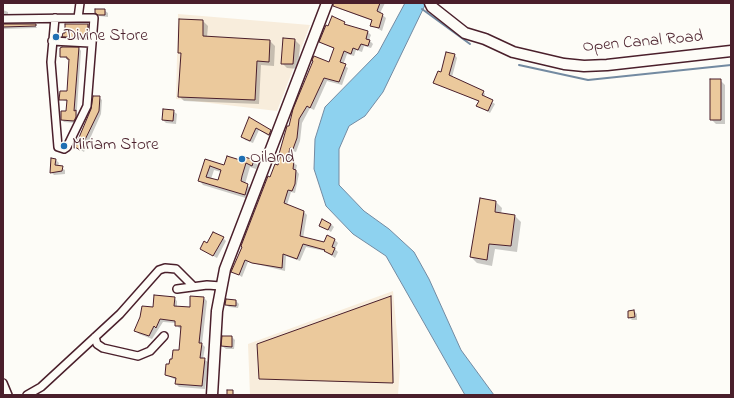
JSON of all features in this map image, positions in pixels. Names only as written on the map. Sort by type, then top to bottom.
[{"type":"main road","points":[[212,395],[215,329],[221,286],[230,254],[327,3]]},
{"type":"main road","name":"Open Canal Road","points":[[430,3],[432,7],[465,33],[485,39],[513,52],[569,65],[607,65],[731,51]]},
{"type":"street","points":[[78,18],[80,3]]},
{"type":"street","points":[[3,19],[55,18],[94,18],[90,43],[87,106],[67,147],[64,149],[58,147],[51,62],[55,18]]},
{"type":"street","points":[[52,41],[90,43]]},
{"type":"street","points":[[27,395],[41,387],[120,314],[158,270],[165,268],[176,269],[193,286]]},
{"type":"street","points":[[177,289],[193,286],[221,286]]},
{"type":"street","points":[[95,337],[97,344],[103,348],[138,356],[150,351],[164,336]]},
{"type":"street","points":[[3,383],[8,395]]},
{"type":"shaded area","points":[[178,14],[310,25],[277,111],[176,99]]},
{"type":"shaded area","points":[[393,291],[400,366],[398,395],[250,395],[248,344]]},
{"type":"water","points":[[405,3],[426,3],[383,92],[365,116],[349,126],[339,149],[339,185],[364,211],[389,229],[414,252],[429,279],[461,350],[494,395],[465,395],[386,256],[353,234],[326,206],[314,169],[315,139],[325,107],[378,53]]},
{"type":"building","points":[[333,3],[380,3],[377,11],[383,14],[379,28],[370,26],[372,20],[333,6]]},
{"type":"building","points":[[95,9],[105,9],[105,15],[98,15],[95,13]]},
{"type":"building","points":[[332,16],[345,22],[344,24],[368,31],[366,39],[370,40],[368,46],[361,44],[358,50],[353,48],[351,54],[344,51],[340,62],[346,64],[339,82],[324,78],[310,108],[307,106],[299,119],[297,138],[293,149],[290,148],[287,160],[294,161],[293,169],[296,170],[295,184],[292,191],[288,190],[284,203],[304,211],[300,236],[324,242],[327,235],[335,239],[332,247],[335,248],[332,255],[324,251],[325,250],[303,244],[297,259],[283,254],[282,268],[252,263],[245,260],[239,275],[231,272],[242,247],[241,246],[268,176],[270,177],[275,164],[278,165],[281,154],[279,154],[287,126],[289,126],[293,109],[313,61],[312,60],[314,56],[329,62],[334,48],[319,42],[326,25],[328,26]]},
{"type":"building","points":[[179,19],[203,20],[203,36],[270,40],[269,62],[257,61],[255,100],[178,97],[181,53],[178,53]]},
{"type":"building","points":[[3,24],[36,24],[36,26],[3,27]]},
{"type":"building","points":[[65,24],[88,24],[87,38],[62,37],[63,33],[65,33]]},
{"type":"building","points":[[283,38],[295,39],[293,64],[281,64]]},
{"type":"building","points":[[79,47],[74,111],[76,110],[76,117],[74,121],[61,120],[61,111],[66,111],[67,100],[59,100],[60,91],[67,91],[69,59],[67,59],[67,57],[60,57],[60,48]]},
{"type":"building","points":[[446,52],[455,54],[449,75],[484,91],[482,95],[493,100],[488,111],[476,106],[479,101],[433,83],[438,71],[441,72]]},
{"type":"building","points":[[710,79],[721,79],[721,120],[710,120]]},
{"type":"building","points":[[93,96],[100,96],[99,111],[80,150],[75,147],[91,109]]},
{"type":"building","points":[[163,109],[174,110],[173,121],[162,120]]},
{"type":"building","points":[[249,117],[271,130],[269,135],[256,128],[250,141],[241,137]]},
{"type":"building","points":[[227,156],[240,160],[242,156],[254,160],[252,166],[246,163],[242,176],[241,181],[248,184],[245,195],[198,181],[205,159],[224,165]],"holes":[[[210,166],[221,170],[218,180],[206,177]]]},
{"type":"building","points":[[51,158],[56,159],[55,165],[63,166],[62,171],[50,173]]},
{"type":"building","points":[[480,198],[496,201],[495,212],[515,215],[511,246],[489,244],[487,260],[470,257]]},
{"type":"building","points":[[322,219],[331,224],[328,230],[319,226]]},
{"type":"building","points":[[213,232],[224,237],[213,256],[200,249],[204,241],[207,243]]},
{"type":"building","points":[[154,295],[175,297],[174,306],[190,307],[190,296],[204,297],[199,343],[202,343],[200,358],[205,358],[202,386],[175,384],[176,378],[165,375],[166,364],[169,364],[170,359],[172,359],[173,350],[179,350],[181,326],[175,326],[175,321],[160,319],[156,328],[154,326],[149,336],[134,331],[140,317],[142,306],[153,307]]},
{"type":"building","points":[[391,296],[393,383],[259,379],[257,344]]},
{"type":"building","points":[[226,299],[236,300],[236,306],[225,305]]},
{"type":"building","points":[[634,310],[635,317],[628,318],[628,311]]},
{"type":"building","points":[[222,336],[232,336],[232,347],[221,346]]},
{"type":"building","points":[[227,390],[233,390],[233,395],[227,395]]},
{"type":"waterway","points":[[422,9],[470,44]]},
{"type":"waterway","points":[[519,65],[588,80],[731,65]]},
{"type":"place","name":"Divine Store","points":[[56,37]]},
{"type":"place","name":"Miriam Store","points":[[64,146]]},
{"type":"place","name":"Oiland","points":[[242,159]]}]
